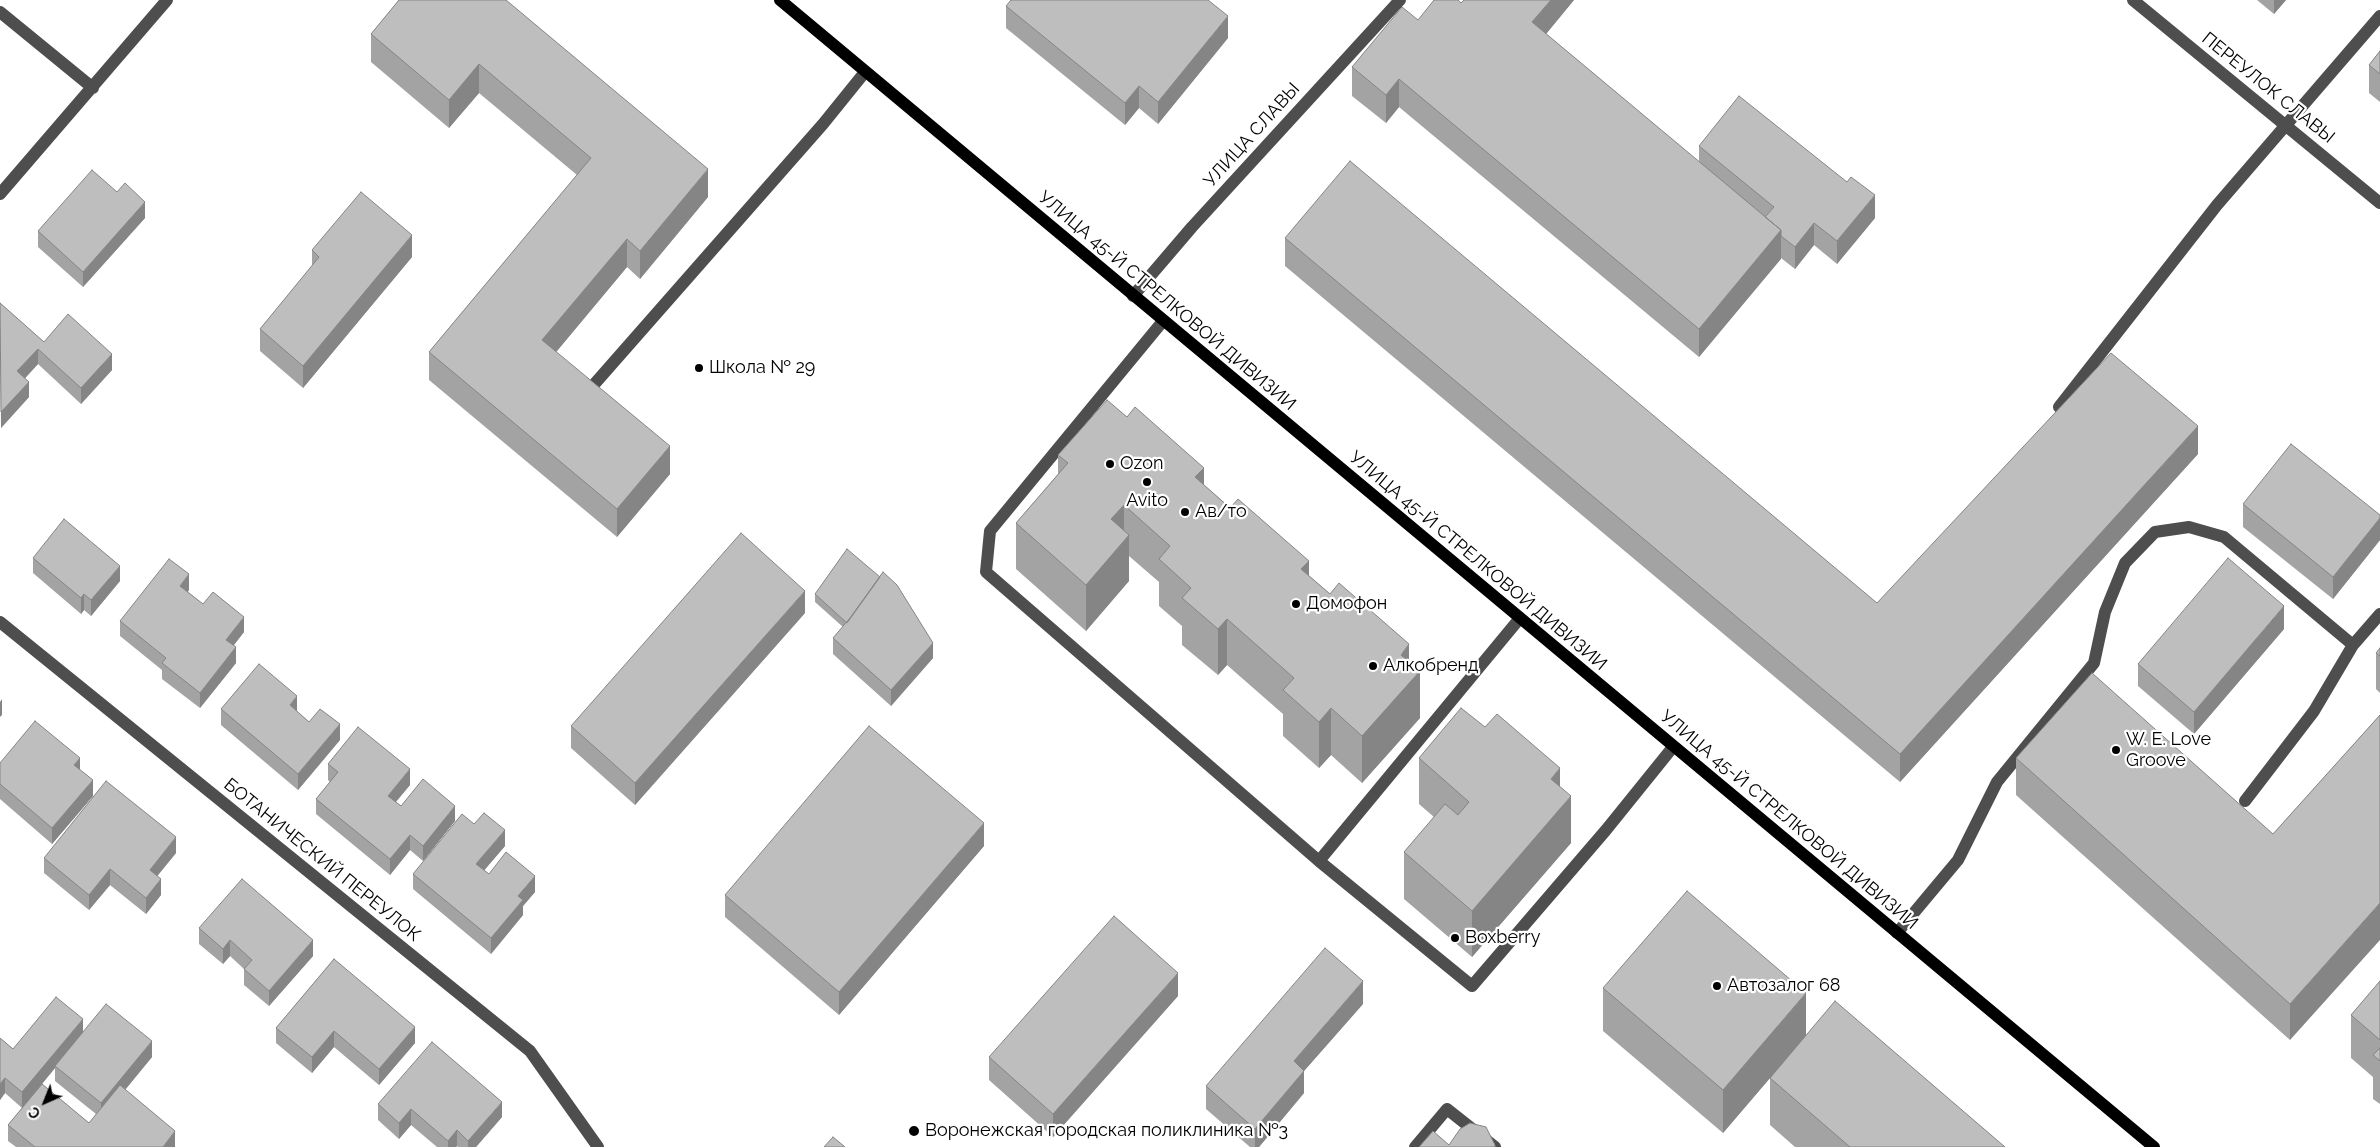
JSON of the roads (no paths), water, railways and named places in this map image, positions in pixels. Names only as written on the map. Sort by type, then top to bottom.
[{"type":"main road","name":"УЛИЦА 45-Й СТРЕЛКОВОЙ ДИВИЗИИ","points":[[780,0],[2154,1147]]},
{"type":"street","points":[[0,194],[167,0]]},
{"type":"street","name":"УЛИЦА СЛАВЫ","points":[[1134,296],[1192,227],[1400,0]]},
{"type":"street","name":"ПЕРЕУЛОК СЛАВЫ","points":[[2133,0],[2380,203]]},
{"type":"street","points":[[0,12],[93,88]]},
{"type":"street","points":[[2059,407],[2217,205],[2380,16]]},
{"type":"street","points":[[582,398],[823,124],[865,72]]},
{"type":"street","points":[[1163,321],[990,531],[986,572],[1319,861],[1472,986],[1606,830],[1673,747]]},
{"type":"street","points":[[1897,933],[1958,860],[1997,782],[2094,663],[2105,612],[2125,563],[2155,532],[2189,527],[2224,537],[2352,645]]},
{"type":"street","points":[[2245,801],[2314,711],[2352,645],[2380,614]]},
{"type":"street","points":[[1319,861],[1520,618]]},
{"type":"street","name":"БОТАНИЧЕСКИЙ ПЕРЕУЛОК","points":[[0,622],[530,1051],[598,1147]]},
{"type":"street","points":[[1415,1147],[1447,1109],[1495,1147]]},
{"type":"place","name":"Школа № 29","points":[[699,368]]},
{"type":"place","name":"Ozon","points":[[1110,464]]},
{"type":"place","name":"Avito","points":[[1147,482]]},
{"type":"place","name":"Ав/то","points":[[1185,512]]},
{"type":"place","name":"Домофон","points":[[1296,604]]},
{"type":"place","name":"Алкобренд","points":[[1373,666]]},
{"type":"place","name":"W. E. Love Groove","points":[[2116,750]]},
{"type":"place","name":"Boxberry","points":[[1455,938]]},
{"type":"place","name":"Автозалог 68","points":[[1717,986]]},
{"type":"place","name":"Воронежская городская поликлиника №3","points":[[914,1131]]}]
